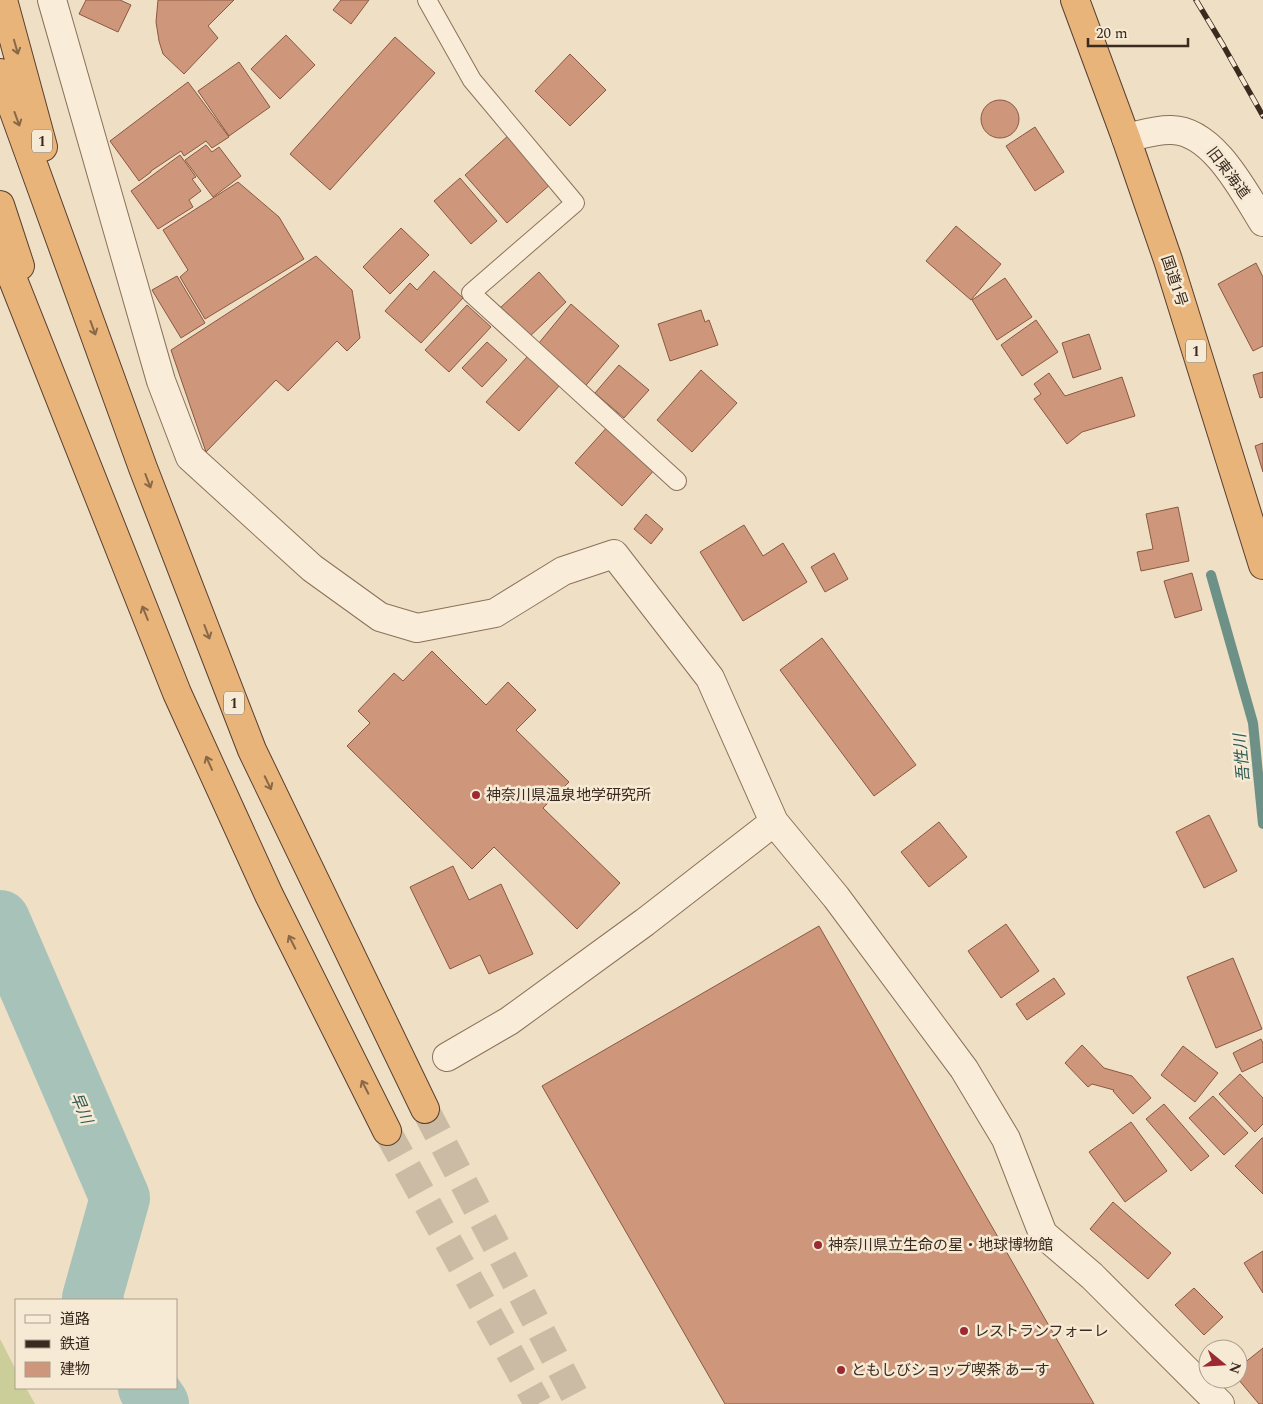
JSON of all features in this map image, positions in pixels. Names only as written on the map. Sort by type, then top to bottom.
[{"type":"highway","name":"1","points":[[3,0],[33,105],[77,282]]},
{"type":"highway","name":"国道1号","points":[[1075,0],[1126,138],[1168,260],[1263,565]]},
{"type":"highway","name":"1","points":[[0,73],[143,468],[252,750],[425,1109]]},
{"type":"highway","points":[[0,205],[76,438]]},
{"type":"highway","points":[[0,247],[177,693],[269,895],[387,1130]]},
{"type":"street","points":[[52,0],[161,381],[190,457],[312,568],[380,616],[418,628],[495,613],[563,571],[614,554],[710,678],[774,822],[836,896],[964,1069],[1006,1138],[1043,1234],[1092,1276],[1220,1404]]},
{"type":"street","name":"旧東海道","points":[[1126,138],[1170,129],[1188,132],[1204,142],[1232,173],[1263,222]]},
{"type":"street","points":[[447,1057],[517,1016],[645,922],[774,822]]},
{"type":"lane","points":[[427,0],[472,80],[575,203],[471,293],[677,481]]},
{"type":"green space","points":[[0,1339],[15,1368],[15,1389],[27,1389],[35,1404],[0,1404]]},
{"type":"building","points":[[86,0],[120,0],[131,5],[118,32],[79,14]]},
{"type":"building","points":[[158,0],[234,0],[208,26],[218,38],[184,74],[163,54],[156,22]]},
{"type":"building","points":[[341,0],[369,0],[351,24],[333,10]]},
{"type":"building","points":[[286,35],[315,65],[280,99],[251,69]]},
{"type":"building","points":[[395,37],[435,73],[330,190],[290,154]]},
{"type":"building","points":[[570,54],[606,90],[570,126],[535,91]]},
{"type":"building","points":[[239,62],[270,107],[229,136],[198,91]]},
{"type":"building","points":[[188,82],[229,137],[212,148],[206,141],[184,156],[181,151],[139,181],[110,141]]},
{"type":"building","points":[[1000,100],[1013,106],[1019,119],[1013,132],[1000,138],[987,132],[981,119],[987,106]]},
{"type":"building","points":[[1035,127],[1064,172],[1035,191],[1006,146]]},
{"type":"building","points":[[510,134],[553,182],[507,223],[465,175]]},
{"type":"building","points":[[206,145],[212,152],[219,147],[241,176],[213,197],[185,160]]},
{"type":"building","points":[[180,155],[196,177],[192,179],[201,191],[189,200],[193,207],[158,229],[131,191]]},
{"type":"building","points":[[460,178],[497,221],[471,244],[434,201]]},
{"type":"building","points":[[238,182],[279,217],[304,259],[205,319],[180,277],[188,270],[163,230]]},
{"type":"building","points":[[956,226],[1001,264],[971,300],[926,261]]},
{"type":"building","points":[[401,228],[429,255],[390,294],[363,267]]},
{"type":"building","points":[[316,256],[352,290],[360,338],[347,351],[337,341],[288,391],[276,380],[206,452],[171,350]]},
{"type":"building","points":[[1256,263],[1263,277],[1263,346],[1253,351],[1218,284]]},
{"type":"building","points":[[434,271],[463,298],[421,343],[385,311],[410,283],[417,290]]},
{"type":"building","points":[[539,272],[566,302],[527,339],[500,308]]},
{"type":"building","points":[[177,276],[205,323],[181,338],[152,290]]},
{"type":"building","points":[[1005,278],[1032,317],[997,340],[972,300]]},
{"type":"building","points":[[571,304],[619,346],[582,390],[534,349]]},
{"type":"building","points":[[467,305],[491,327],[449,372],[425,350]]},
{"type":"building","points":[[701,310],[705,322],[709,320],[718,345],[670,361],[658,324]]},
{"type":"building","points":[[1036,320],[1058,352],[1022,376],[1001,345]]},
{"type":"building","points":[[1089,334],[1101,369],[1073,378],[1062,343]]},
{"type":"building","points":[[487,342],[507,360],[482,387],[462,368]]},
{"type":"building","points":[[528,356],[560,385],[519,431],[486,402]]},
{"type":"building","points":[[619,365],[649,390],[624,418],[595,393]]},
{"type":"building","points":[[701,370],[737,403],[692,452],[657,420]]},
{"type":"building","points":[[1263,372],[1263,397],[1260,398],[1253,375]]},
{"type":"building","points":[[1049,373],[1065,396],[1122,377],[1135,416],[1082,432],[1067,444],[1034,399],[1041,394],[1034,384]]},
{"type":"building","points":[[609,425],[656,468],[622,506],[575,463]]},
{"type":"building","points":[[1263,443],[1263,472],[1255,446]]},
{"type":"building","points":[[1178,507],[1189,561],[1141,571],[1137,552],[1153,549],[1146,514]]},
{"type":"building","points":[[646,514],[663,529],[651,544],[634,529]]},
{"type":"building","points":[[744,525],[763,556],[783,543],[807,582],[743,621],[700,552]]},
{"type":"building","points":[[834,553],[848,579],[825,592],[811,567]]},
{"type":"building","points":[[1192,573],[1202,610],[1175,618],[1164,581]]},
{"type":"building","points":[[822,638],[916,765],[874,796],[780,670]]},
{"type":"building","name":"神奈川県温泉地学研究所","points":[[432,651],[486,705],[508,682],[536,710],[516,730],[569,782],[543,808],[620,883],[577,929],[494,847],[472,869],[347,746],[370,723],[358,711],[394,673],[403,681]]},
{"type":"building","points":[[1209,815],[1237,871],[1204,888],[1176,832]]},
{"type":"building","points":[[939,822],[967,857],[929,887],[901,852]]},
{"type":"building","points":[[453,866],[469,900],[501,884],[533,954],[489,974],[480,955],[450,969],[410,887]]},
{"type":"building","points":[[1006,924],[1039,971],[1001,998],[968,951]]},
{"type":"building","name":"神奈川県立生命の星・地球博物館","points":[[819,926],[1094,1404],[725,1404],[542,1086]]},
{"type":"building","points":[[1233,958],[1262,1029],[1216,1048],[1187,977]]},
{"type":"building","points":[[1054,978],[1065,994],[1027,1020],[1016,1004]]},
{"type":"building","points":[[1261,1039],[1263,1043],[1263,1062],[1242,1072],[1233,1053]]},
{"type":"building","points":[[1082,1045],[1104,1068],[1132,1076],[1151,1098],[1133,1114],[1114,1090],[1092,1084],[1088,1087],[1065,1063]]},
{"type":"building","points":[[1183,1046],[1218,1073],[1195,1102],[1161,1075]]},
{"type":"building","points":[[1240,1074],[1263,1098],[1263,1124],[1255,1132],[1219,1094]]},
{"type":"building","points":[[1213,1096],[1248,1133],[1224,1155],[1189,1118]]},
{"type":"building","points":[[1164,1104],[1209,1156],[1191,1171],[1146,1119]]},
{"type":"building","points":[[1131,1122],[1167,1171],[1125,1202],[1089,1152]]},
{"type":"building","points":[[1263,1138],[1263,1194],[1235,1166]]},
{"type":"building","points":[[1113,1202],[1171,1253],[1148,1279],[1090,1229]]},
{"type":"building","points":[[1263,1251],[1263,1293],[1244,1263]]},
{"type":"building","points":[[1194,1288],[1223,1317],[1204,1335],[1175,1305]]},
{"type":"building","points":[[1263,1348],[1263,1404],[1259,1404],[1246,1389],[1248,1389],[1248,1360]]},
{"type":"waterway","name":"吾性川","points":[[1211,575],[1253,723],[1263,824]]},
{"type":"waterway","name":"早川","points":[[0,920],[120,1198],[93,1299]]},
{"type":"waterway","name":"早川","points":[[149,1389],[159,1404]]},
{"type":"tunnel","points":[[425,1109],[579,1404]]},
{"type":"tunnel","points":[[387,1131],[538,1404]]},
{"type":"railway","points":[[1196,0],[1263,116]]},
{"type":"place","name":"神奈川県温泉地学研究所","points":[[476,795]]},
{"type":"place","name":"神奈川県立生命の星・地球博物館","points":[[818,1245]]},
{"type":"place","name":"レストランフォーレ","points":[[964,1331]]},
{"type":"place","name":"ともしびショップ喫茶 あーす","points":[[841,1370]]}]
